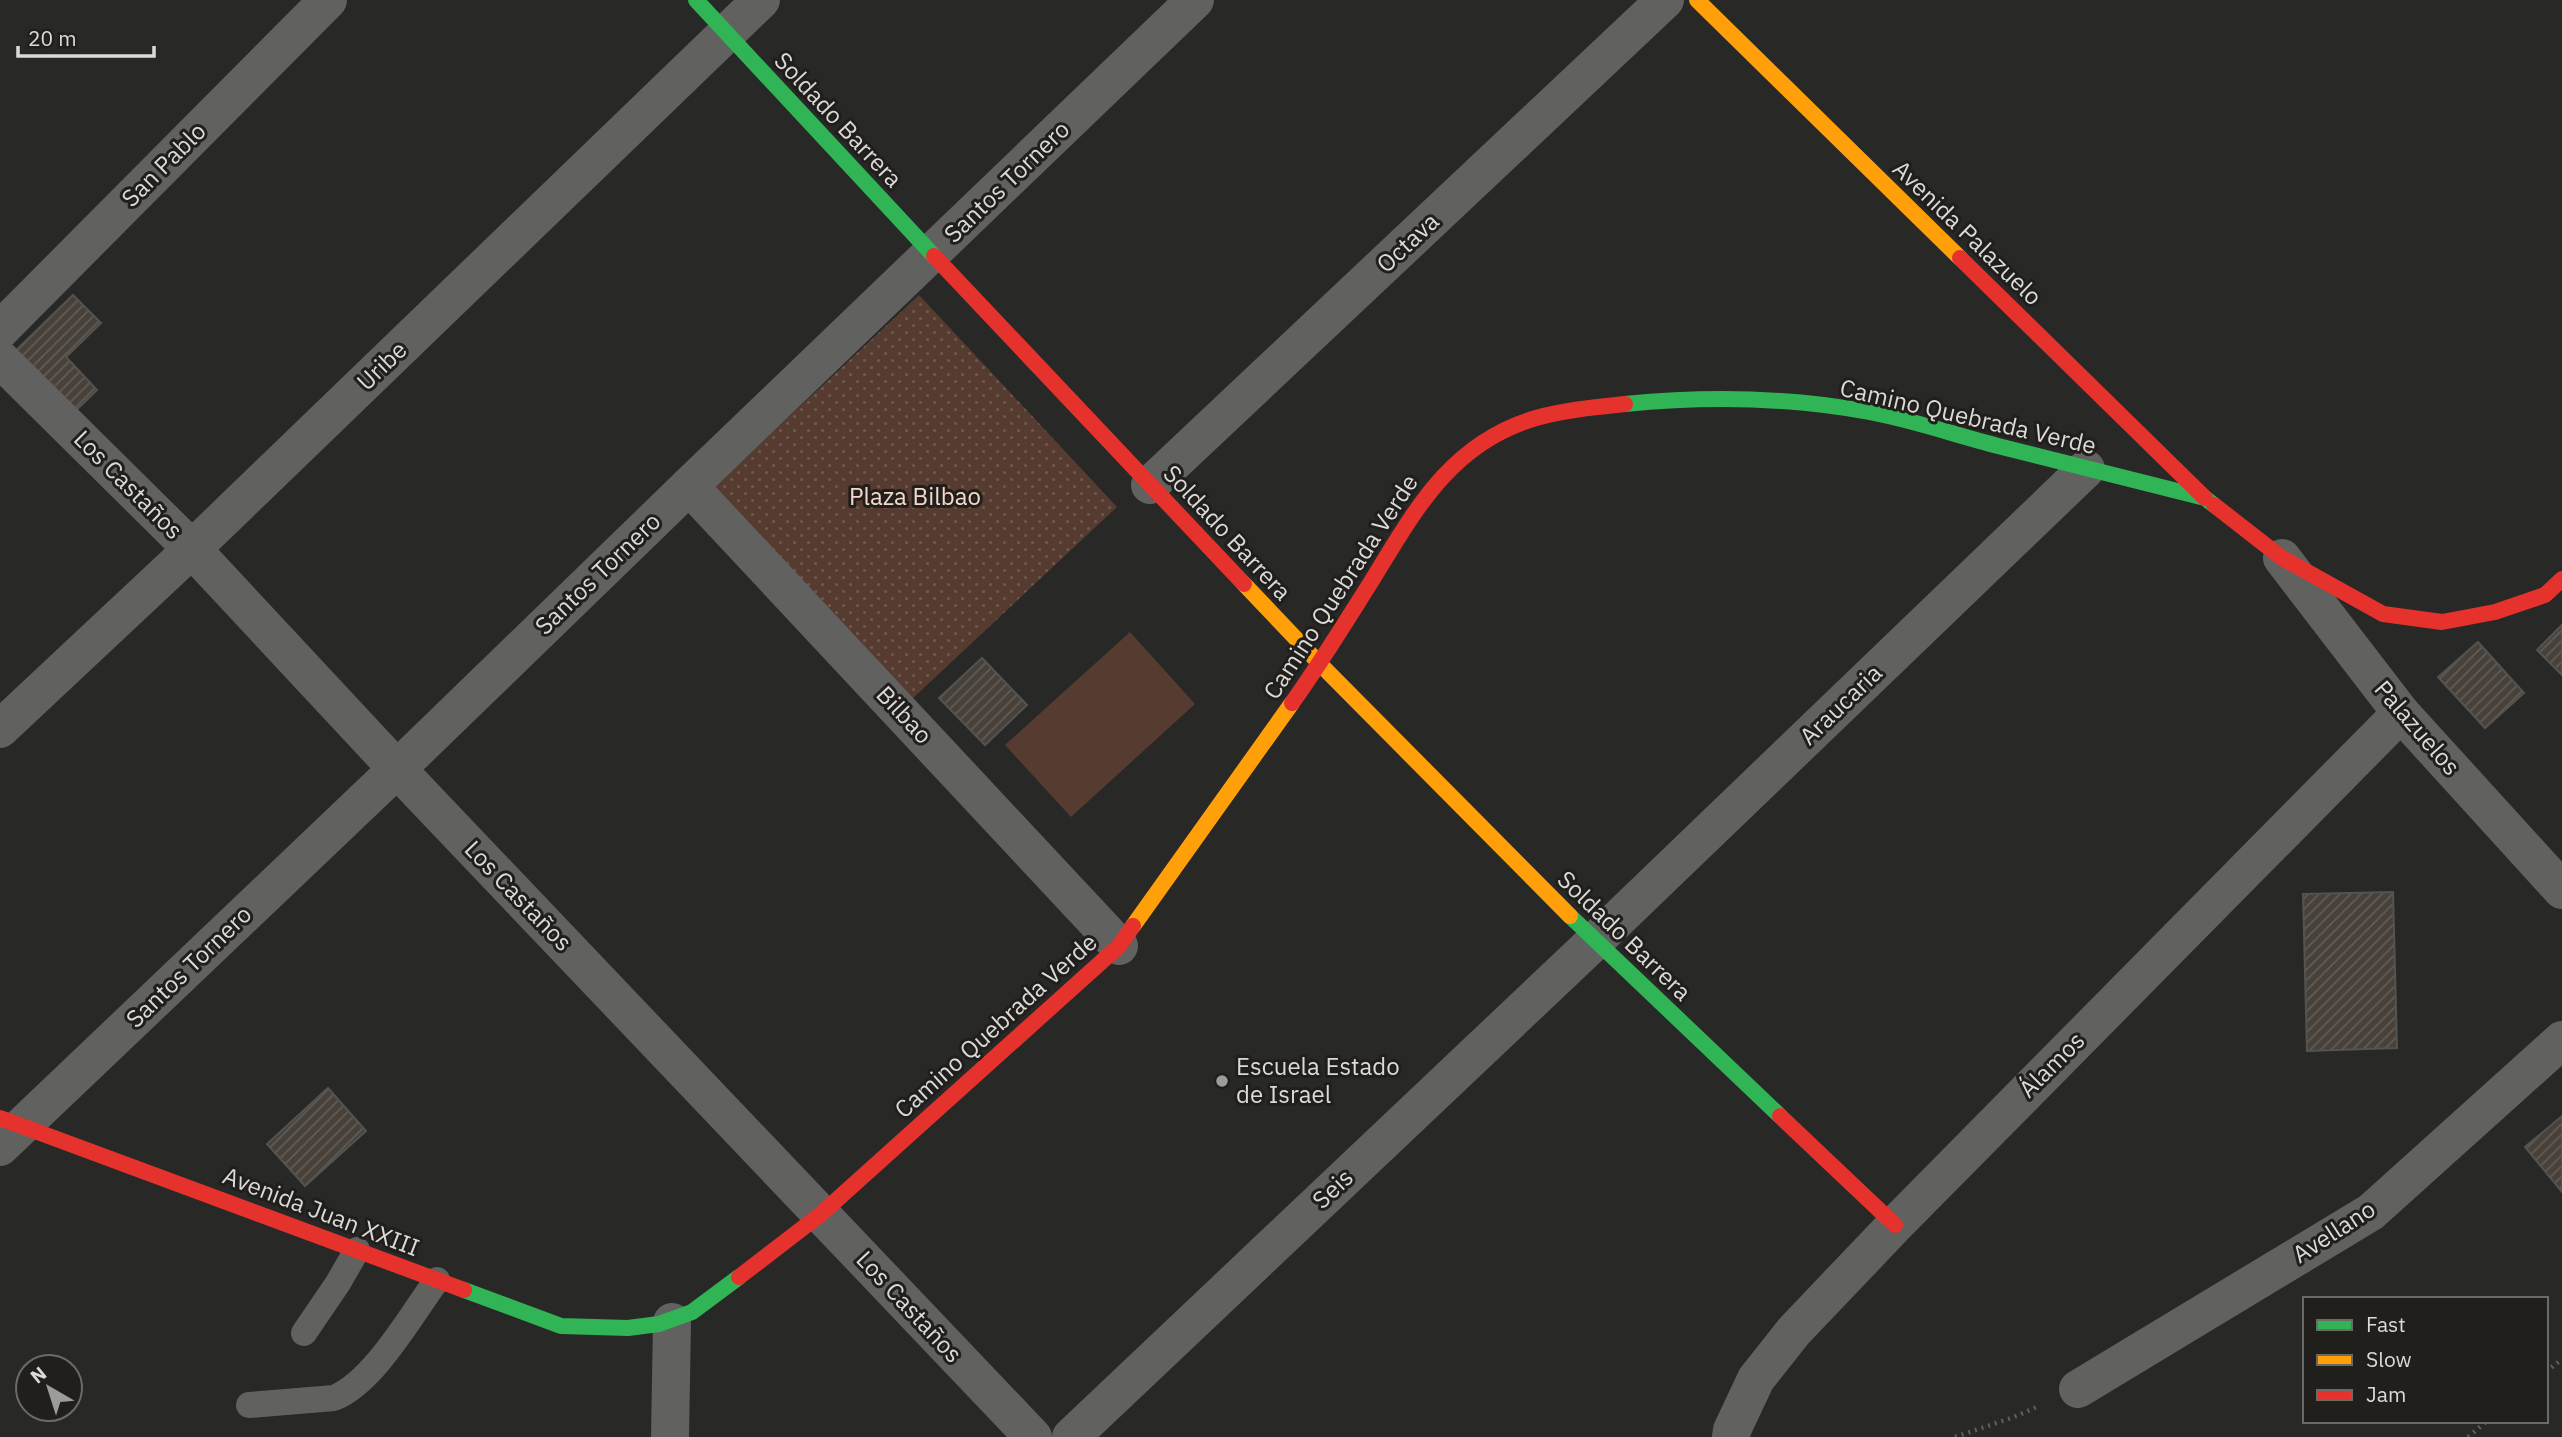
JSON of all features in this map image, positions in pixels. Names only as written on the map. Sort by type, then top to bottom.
[{"type":"street","name":"San Pablo","points":[[0,330],[328,0]]},
{"type":"street","name":"Soldado Barrera","points":[[696,0],[1320,664],[1595,941],[1895,1225]]},
{"type":"street","name":"Uribe","points":[[0,729],[192,549],[761,0]]},
{"type":"street","name":"Santos Tornero","points":[[8,1130],[397,769],[1195,0]]},
{"type":"street","name":"Octava","points":[[1150,485],[1665,0]]},
{"type":"street","name":"Avenida Palazuelo","points":[[1697,0],[2205,498]]},
{"type":"street","name":"Los Castaños","points":[[0,359],[192,549],[397,769],[1033,1437]]},
{"type":"street","name":"Camino Quebrada Verde","points":[[629,1330],[672,1322],[692,1312],[821,1213],[1119,946],[1320,664],[1421,501],[1442,476],[1465,455],[1500,433],[1536,418],[1605,406],[1742,398],[1869,412],[1933,426],[1994,445],[2205,498],[2282,558],[2383,614],[2442,621],[2495,612],[2545,595],[2562,579]]},
{"type":"street","name":"Araucaria","points":[[1595,941],[2086,468]]},
{"type":"street","name":"Bilbao","points":[[689,486],[1119,946]]},
{"type":"street","name":"Palazuelos","points":[[2282,558],[2401,713],[2562,890]]},
{"type":"street","name":"Álamos","points":[[1731,1437],[1756,1379],[1794,1331],[1895,1225],[2401,713]]},
{"type":"street","name":"Seis","points":[[1071,1437],[1595,941]]},
{"type":"street","name":"Avellano","points":[[2078,1389],[2371,1212],[2562,1040]]},
{"type":"street","name":"Avenida Juan XXIII","points":[[8,1130],[357,1250],[561,1326],[629,1330]]},
{"type":"street","points":[[670,1437],[672,1322]]},
{"type":"lane","points":[[303,1332],[357,1250]]},
{"type":"lane","points":[[249,1405],[334,1398],[346,1394],[376,1366],[437,1280]]},
{"type":"path","points":[[2548,1370],[2562,1359]]},
{"type":"path","points":[[1955,1437],[2014,1417],[2078,1389]]},
{"type":"path","points":[[2469,1437],[2485,1423]]},
{"type":"green space","name":"Plaza Bilbao","points":[[919,295],[1117,507],[912,699],[714,487]]},
{"type":"green space","points":[[1130,632],[1195,704],[1071,817],[1005,745]]},
{"type":"building","points":[[73,295],[101,323],[66,357],[97,390],[65,421],[6,360]]},
{"type":"building","points":[[2562,625],[2562,675],[2537,650]]},
{"type":"building","points":[[2478,642],[2524,693],[2485,728],[2438,677]]},
{"type":"building","points":[[982,658],[1027,705],[985,745],[939,698]]},
{"type":"building","points":[[2393,892],[2397,1048],[2307,1051],[2303,894]]},
{"type":"building","points":[[328,1088],[366,1131],[305,1186],[267,1144]]},
{"type":"building","points":[[2562,1116],[2562,1192],[2525,1147]]},
{"type":"traffic: fast","points":[[696,0],[934,256]]},
{"type":"traffic: fast","points":[[1625,404],[1747,399],[1808,403],[1869,412],[2205,498],[2214,505]]},
{"type":"traffic: fast","points":[[1570,916],[1780,1116]]},
{"type":"traffic: fast","points":[[464,1290],[561,1326],[628,1328],[659,1324],[692,1312],[739,1277]]},
{"type":"traffic: slow","points":[[1697,0],[1960,258]]},
{"type":"traffic: slow","points":[[1244,584],[1570,916]]},
{"type":"traffic: slow","points":[[1133,926],[1292,703]]},
{"type":"traffic: jam","points":[[934,256],[1244,584]]},
{"type":"traffic: jam","points":[[1960,258],[2205,498]]},
{"type":"traffic: jam","points":[[1292,703],[1419,506],[1457,462],[1506,429],[1536,418],[1625,404]]},
{"type":"traffic: jam","points":[[2214,505],[2282,558],[2383,614],[2442,622],[2495,612],[2545,595],[2562,579]]},
{"type":"traffic: jam","points":[[739,1277],[821,1214],[1119,946],[1133,926]]},
{"type":"traffic: jam","points":[[1780,1116],[1895,1225]]},
{"type":"traffic: jam","points":[[0,1118],[464,1290]]},
{"type":"place","name":"Escuela Estado de Israel","points":[[1222,1081]]}]
